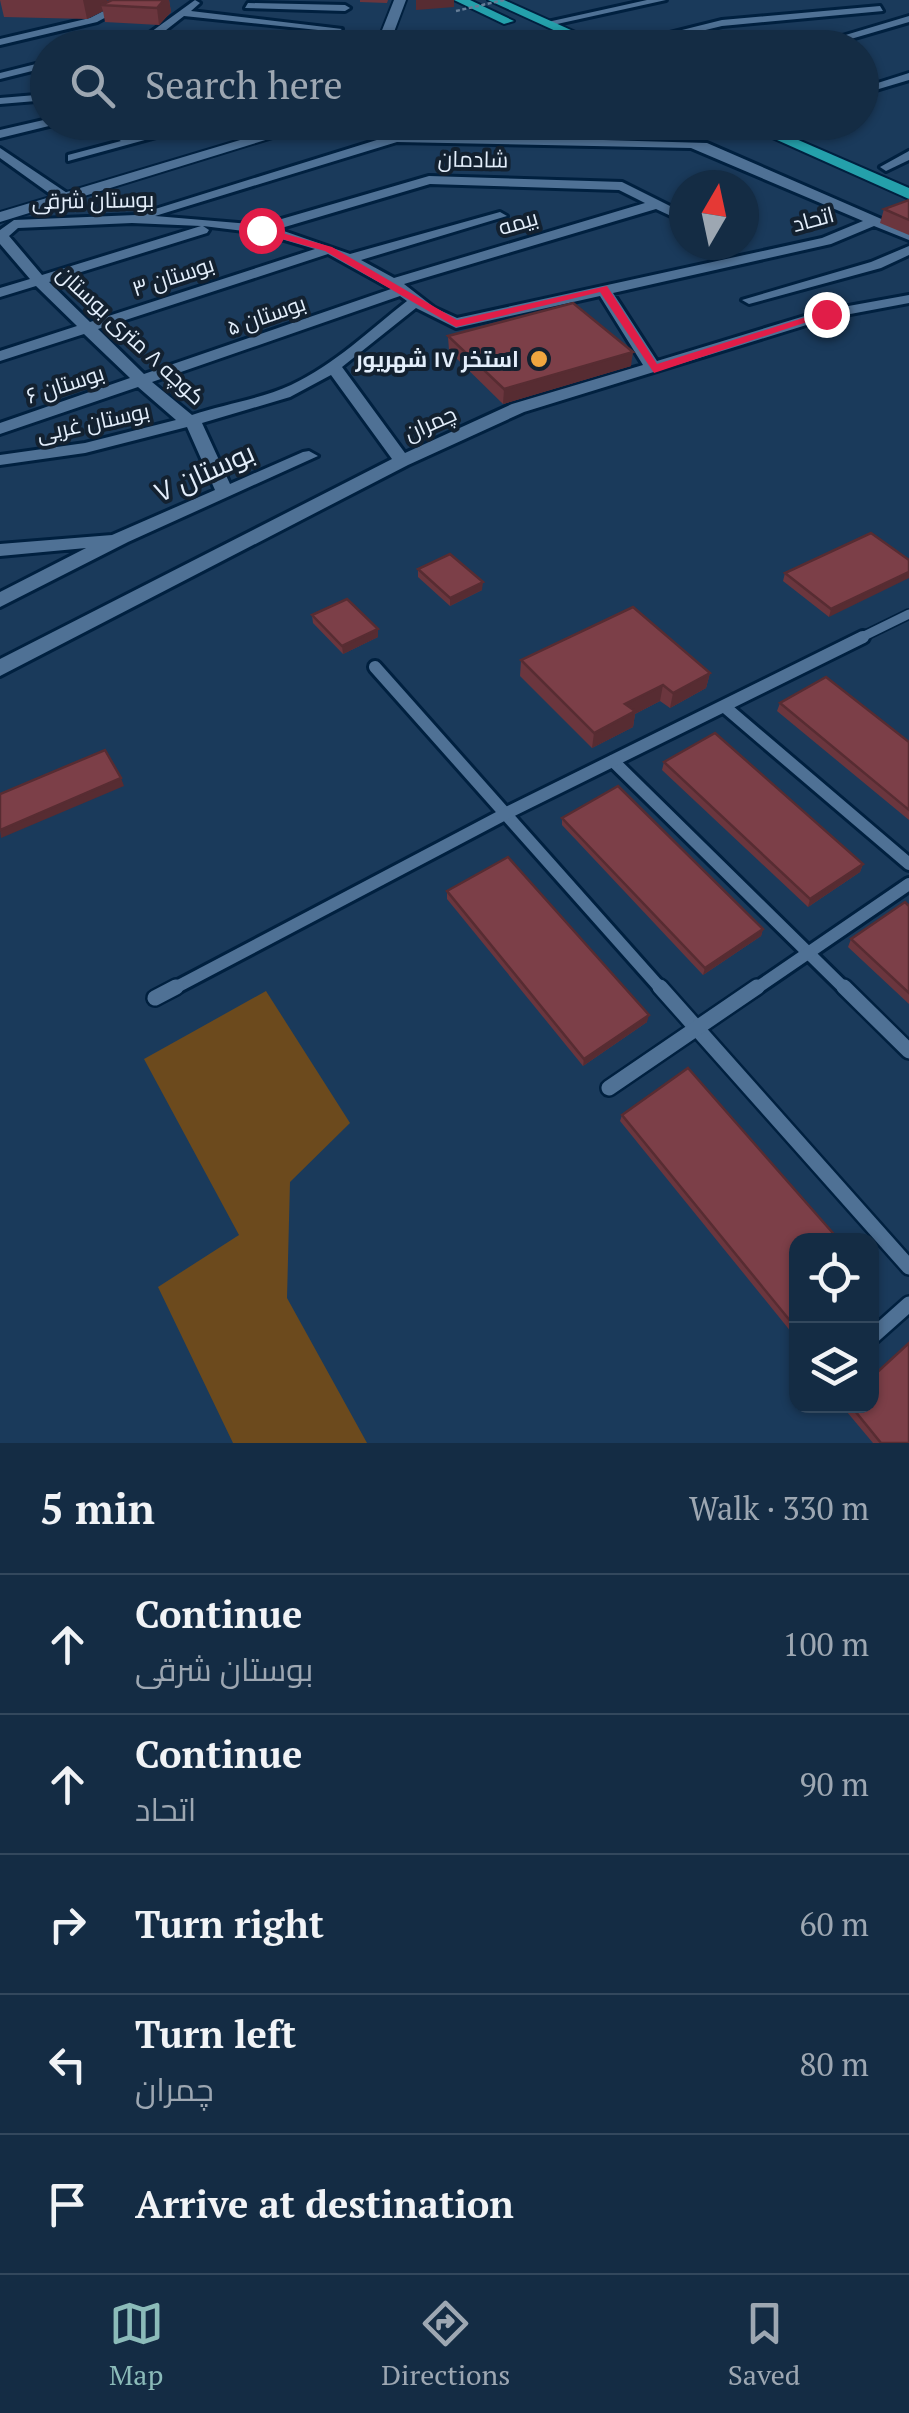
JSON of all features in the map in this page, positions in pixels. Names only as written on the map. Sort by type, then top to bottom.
[{"type":"main road","points":[[494,0],[564,30]]},
{"type":"main road","points":[[458,6],[521,30]]},
{"type":"main road","points":[[785,140],[909,194]]},
{"type":"main road","points":[[823,140],[909,177]]},
{"type":"street","points":[[389,30],[400,0]]},
{"type":"street","points":[[393,20],[412,0]]},
{"type":"street","points":[[548,23],[661,0]]},
{"type":"street","points":[[862,0],[905,20]]},
{"type":"street","points":[[90,6],[130,2]]},
{"type":"street","points":[[51,30],[93,20],[130,2]]},
{"type":"street","points":[[160,30],[192,6],[346,4],[336,30]]},
{"type":"street","points":[[192,6],[319,30]]},
{"type":"street","points":[[695,30],[880,9]]},
{"type":"street","points":[[870,30],[905,20]]},
{"type":"street","points":[[879,30],[909,32]]},
{"type":"street","points":[[0,42],[30,35]]},
{"type":"street","points":[[0,76],[30,68]]},
{"type":"street","points":[[879,86],[909,76]]},
{"type":"street","points":[[0,101],[30,98]]},
{"type":"street","points":[[0,134],[30,127]]},
{"type":"street","points":[[72,158],[138,140]]},
{"type":"street","points":[[5,219],[261,140]]},
{"type":"street","points":[[135,218],[389,140]]},
{"type":"street","points":[[472,140],[701,146],[909,236]]},
{"type":"street","points":[[0,152],[21,174],[65,198]]},
{"type":"street","points":[[886,167],[909,154]]},
{"type":"street","name":"شادمان","points":[[261,230],[428,180],[622,186],[669,210]]},
{"type":"street","name":"بیمه","points":[[403,292],[657,204]]},
{"type":"street","points":[[346,259],[500,216]]},
{"type":"street","name":"بوستان شرقی","points":[[5,219],[135,218],[261,230],[328,249],[403,292]]},
{"type":"street","name":"کوچه ۸ متری بوستان","points":[[5,219],[3,244],[173,411],[194,423],[224,492]]},
{"type":"street","name":"اتحاد","points":[[759,254],[826,240],[874,221]]},
{"type":"street","points":[[0,292],[214,226]]},
{"type":"street","name":"بوستان ۳","points":[[0,356],[328,249]]},
{"type":"street","points":[[750,300],[876,265],[909,250]]},
{"type":"street","name":"اتحاد","points":[[403,292],[446,321],[469,323],[731,260]]},
{"type":"street","points":[[603,288],[654,369]]},
{"type":"street","points":[[194,423],[224,410],[273,399],[333,366],[403,292]]},
{"type":"street","name":"بوستان ۵","points":[[145,381],[403,292]]},
{"type":"street","name":"چمران","points":[[0,668],[402,461],[518,408],[826,314],[909,299]]},
{"type":"street","points":[[333,366],[402,461]]},
{"type":"street","name":"بوستان ۶","points":[[0,429],[145,381]]},
{"type":"street","name":"بوستان غربی","points":[[0,460],[39,457],[194,423]]},
{"type":"street","name":"بوستان ۷","points":[[0,600],[121,538],[309,456]]},
{"type":"street","name":"بوستان ۷","points":[[0,550],[121,538]]},
{"type":"lane","points":[[154,998],[505,814],[909,614]]},
{"type":"lane","points":[[376,667],[909,1268]]},
{"type":"lane","points":[[725,708],[909,864]]},
{"type":"lane","points":[[613,761],[909,1051]]},
{"type":"lane","points":[[609,1088],[909,884]]},
{"type":"lane","points":[[879,1331],[909,1304]]},
{"type":"path","points":[[458,6],[504,0]]},
{"type":"shaded area","points":[[266,991],[350,1123],[290,1182],[287,1298],[367,1443],[233,1443],[158,1287],[239,1235],[144,1059]]},
{"type":"building","points":[[112,0],[164,0],[157,8],[101,5]]},
{"type":"building","points":[[909,200],[909,220],[884,209]]},
{"type":"building","name":"استخر ١٧ شهریور","points":[[573,303],[633,352],[504,389],[448,336]]},
{"type":"building","points":[[871,533],[909,560],[909,572],[831,609],[785,573]]},
{"type":"building","points":[[450,554],[483,582],[450,598],[418,569]]},
{"type":"building","points":[[347,599],[378,629],[342,646],[312,615]]},
{"type":"building","points":[[633,607],[710,673],[673,693],[663,685],[625,704],[635,711],[594,733],[521,660]]},
{"type":"building","points":[[826,677],[909,742],[909,810],[780,703]]},
{"type":"building","points":[[715,733],[863,864],[810,899],[664,762]]},
{"type":"building","points":[[105,750],[121,778],[0,830],[0,794]]},
{"type":"building","points":[[618,786],[763,929],[705,968],[562,818]]},
{"type":"building","points":[[508,857],[649,1015],[584,1059],[447,891]]},
{"type":"building","points":[[905,902],[909,906],[909,993],[851,939]]},
{"type":"building","points":[[688,1068],[833,1233],[789,1233],[789,1319],[622,1115]]},
{"type":"building","points":[[909,1343],[909,1443],[881,1443],[857,1413],[879,1413],[879,1371]]},
{"type":"place","name":"استخر ١٧ شهریور","points":[[539,359]]},
{"type":"route","points":[[261,230],[328,249],[392,283],[446,321],[456,323],[469,323],[603,288],[654,369],[762,338],[826,314]]}]
